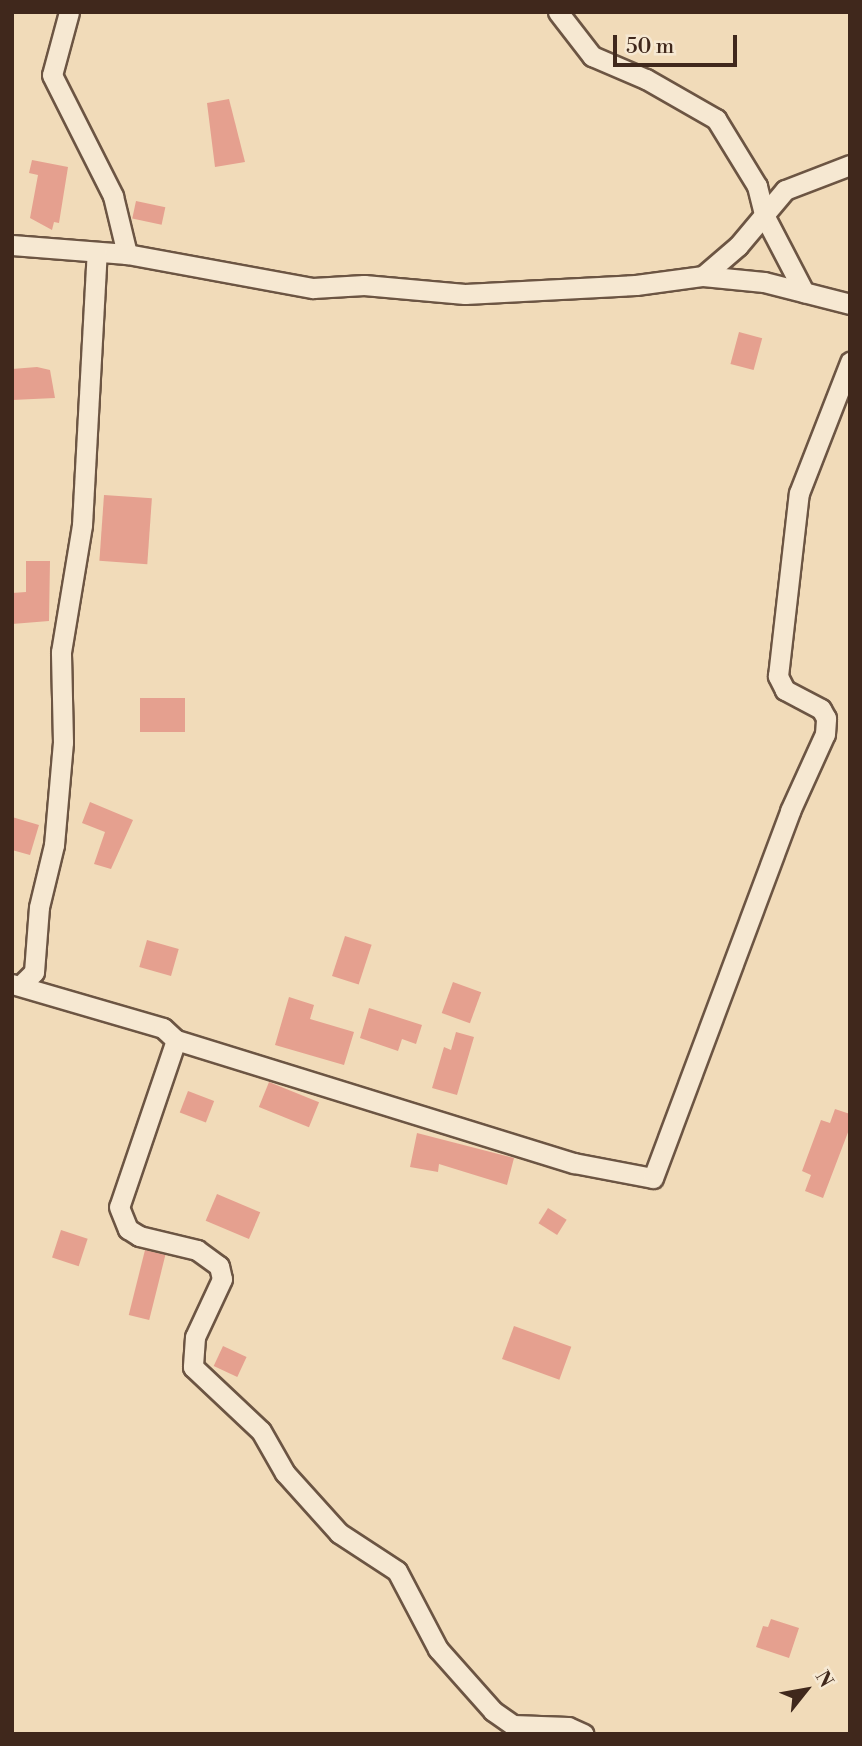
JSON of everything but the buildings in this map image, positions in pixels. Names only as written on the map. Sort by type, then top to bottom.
[{"type":"street","points":[[69,12],[52,75],[113,196],[127,254]]},
{"type":"street","points":[[558,12],[592,56],[646,79],[716,119],[757,186],[765,217],[804,292]]},
{"type":"street","points":[[704,276],[765,217],[785,190],[850,165]]},
{"type":"street","points":[[12,246],[127,254],[313,288],[364,285],[466,294],[636,285],[704,276],[804,292],[850,304]]},
{"type":"street","points":[[15,985],[34,972],[39,907],[54,845],[63,742],[61,652],[82,524],[97,252]]},
{"type":"street","points":[[15,985],[163,1028],[176,1040],[574,1163],[653,1178],[790,811],[825,734],[826,718],[821,709],[785,690],[778,676],[799,493],[850,362]]},
{"type":"street","points":[[176,1040],[119,1207],[121,1217],[139,1236],[197,1250],[219,1266],[222,1279],[195,1337],[193,1367],[261,1431],[285,1473],[339,1533],[397,1571],[438,1649],[493,1710],[513,1725],[568,1727],[584,1734]]}]
